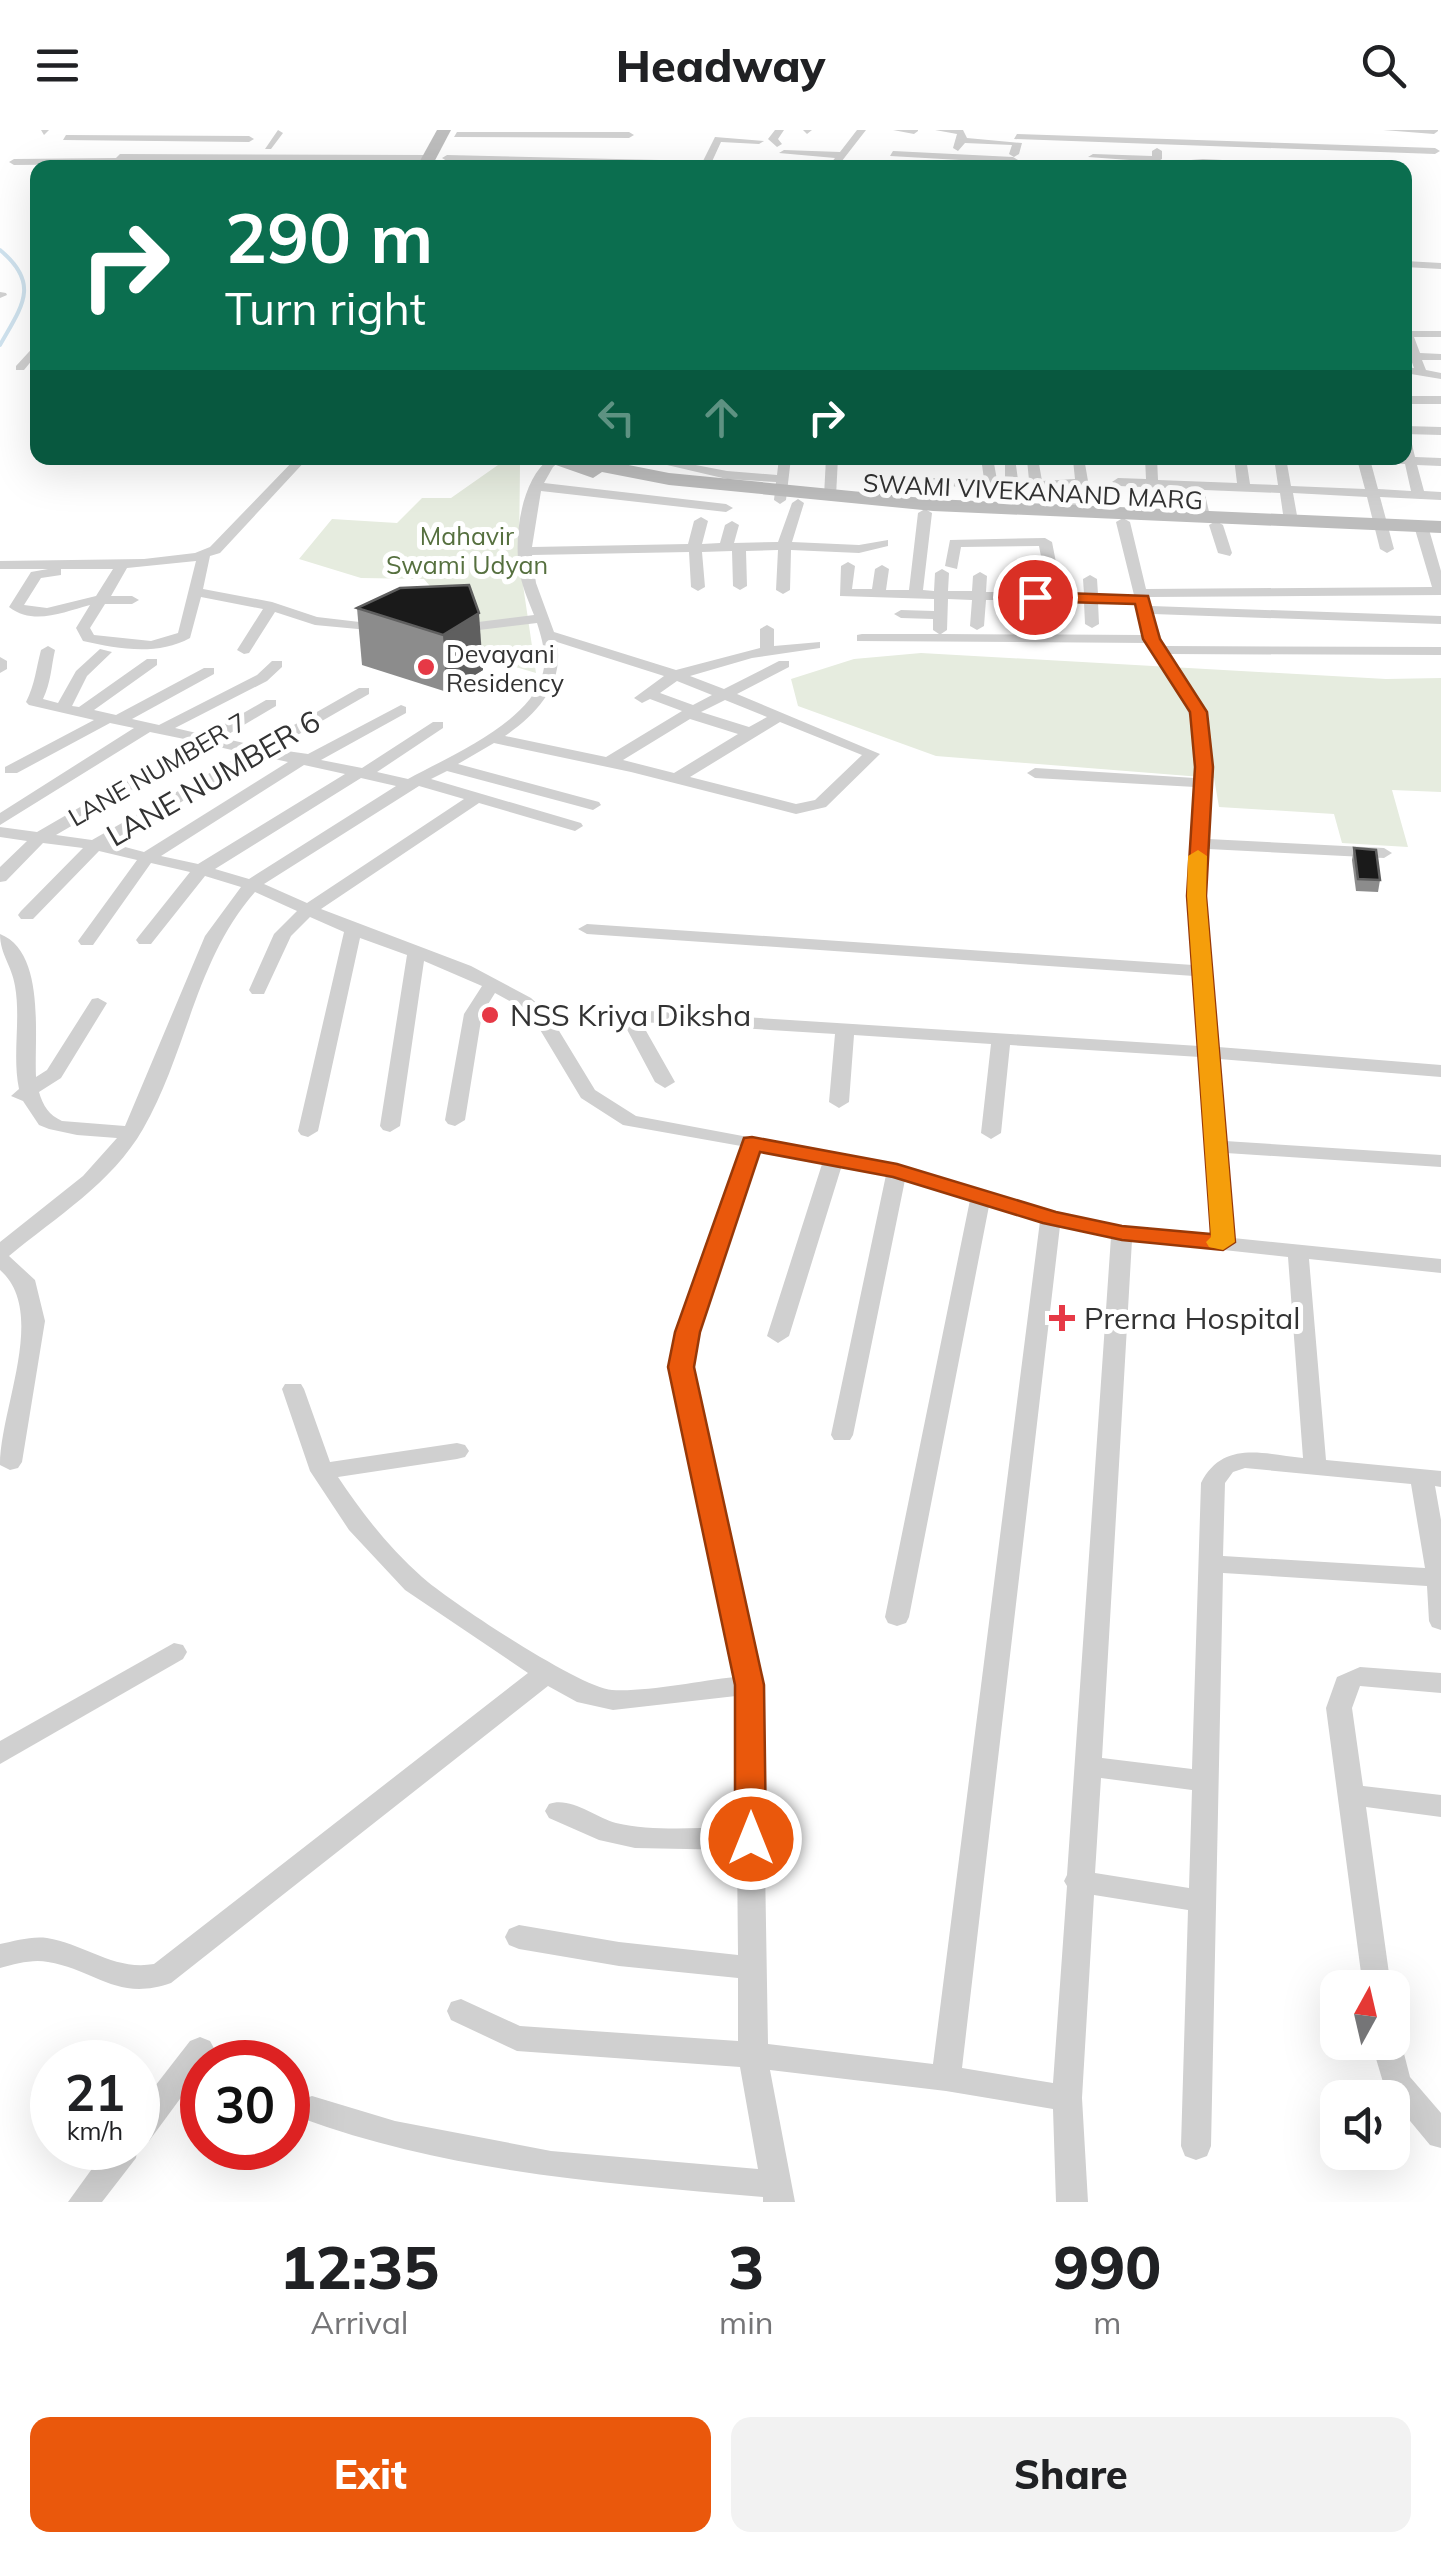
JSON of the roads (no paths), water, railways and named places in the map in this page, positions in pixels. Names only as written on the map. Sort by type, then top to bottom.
[{"type":"main road","points":[[435,160],[452,132]]},
{"type":"main road","name":"SWAMI VIVEKANAND MARG","points":[[577,465],[628,479],[786,493],[1210,521],[1431,526]]},
{"type":"main road","name":"SWAMI VIVEKANAND MARG","points":[[607,465],[925,514],[1123,522],[1343,523]]},
{"type":"street","points":[[780,130],[773,140],[780,148],[846,151]]},
{"type":"street","points":[[839,160],[862,130]]},
{"type":"street","points":[[897,130],[914,131]]},
{"type":"street","points":[[939,130],[955,154]]},
{"type":"street","points":[[1037,130],[1120,160]]},
{"type":"street","points":[[1387,130],[1435,141]]},
{"type":"street","points":[[268,147],[278,132]]},
{"type":"street","points":[[452,132],[629,136]]},
{"type":"street","points":[[71,133],[124,147]]},
{"type":"street","points":[[955,154],[1014,136],[1156,159],[1157,150],[1210,160]]},
{"type":"street","points":[[1302,137],[1369,144]]},
{"type":"street","points":[[1093,149],[1265,138]]},
{"type":"street","points":[[708,160],[718,139],[758,141]]},
{"type":"street","points":[[1028,145],[1093,149],[1336,149],[1435,141]]},
{"type":"street","points":[[26,150],[248,143],[435,160]]},
{"type":"street","points":[[893,154],[955,154],[1012,160],[1017,143],[955,154],[901,160]]},
{"type":"street","points":[[794,145],[846,151]]},
{"type":"street","points":[[42,160],[124,147],[435,160]]},
{"type":"street","points":[[1312,160],[1336,158],[1336,149]]},
{"type":"street","points":[[14,162],[30,161]]},
{"type":"street","points":[[1412,264],[1441,266]]},
{"type":"street","points":[[1412,341],[1441,334]]},
{"type":"street","points":[[1412,342],[1441,345]]},
{"type":"street","points":[[1412,343],[1441,357]]},
{"type":"street","points":[[1412,348],[1420,370]]},
{"type":"street","points":[[20,368],[30,355]]},
{"type":"street","points":[[1412,370],[1441,376]]},
{"type":"street","points":[[1412,430],[1441,428],[1436,400]]},
{"type":"street","points":[[1412,460],[1441,462]]},
{"type":"street","points":[[132,600],[78,601],[60,611],[27,614],[16,607],[36,575],[204,557],[295,465]]},
{"type":"street","points":[[10,1462],[34,1321],[24,1280],[0,1256],[112,1158],[131,1132],[213,940],[252,885],[490,738],[520,716],[548,683],[552,667],[526,569],[534,486],[547,465]]},
{"type":"street","points":[[699,465],[786,493]]},
{"type":"street","points":[[732,475],[734,465]]},
{"type":"street","points":[[783,590],[785,465]]},
{"type":"street","points":[[830,496],[832,465]]},
{"type":"street","points":[[988,465],[991,483]]},
{"type":"street","points":[[1010,465],[1012,484]]},
{"type":"street","points":[[1034,465],[1036,484]]},
{"type":"street","points":[[930,482],[1071,485],[1082,481],[1080,465]]},
{"type":"street","points":[[1151,465],[1152,483]]},
{"type":"street","points":[[1241,465],[1244,487]]},
{"type":"street","points":[[1281,465],[1291,520]]},
{"type":"street","points":[[1324,465],[1330,491]]},
{"type":"street","points":[[1365,465],[1387,549]]},
{"type":"street","points":[[1411,465],[1418,495]]},
{"type":"street","points":[[1118,482],[1441,496]]},
{"type":"street","points":[[1071,485],[1071,511]]},
{"type":"street","points":[[1197,485],[1226,552]]},
{"type":"street","points":[[534,486],[726,508]]},
{"type":"street","points":[[915,595],[925,514]]},
{"type":"street","points":[[698,587],[695,544],[701,521]]},
{"type":"street","points":[[1123,522],[1154,644],[1198,712],[1204,767],[1198,842],[1202,971],[1223,1242]]},
{"type":"street","points":[[732,525],[740,586]]},
{"type":"street","points":[[1142,601],[1440,592],[1431,526]]},
{"type":"street","points":[[906,619],[940,623],[940,595],[954,543],[1044,542],[1048,545],[1056,598],[1056,629]]},
{"type":"street","points":[[527,551],[733,546],[860,549],[883,543]]},
{"type":"street","points":[[122,566],[84,628],[88,638],[168,642],[184,635],[204,557]]},
{"type":"street","points":[[0,565],[122,566]]},
{"type":"street","points":[[848,566],[845,593],[1090,598],[1441,620]]},
{"type":"street","points":[[878,594],[882,569]]},
{"type":"street","points":[[1014,626],[1016,572]]},
{"type":"street","points":[[977,626],[980,576]]},
{"type":"street","points":[[1090,580],[1092,624]]},
{"type":"street","points":[[198,592],[272,606],[315,621],[410,631]]},
{"type":"street","points":[[244,650],[272,606]]},
{"type":"street","points":[[445,629],[544,626],[872,754],[829,797],[810,809],[796,810],[677,778],[490,738]]},
{"type":"street","points":[[767,629],[767,651]]},
{"type":"street","points":[[862,638],[1441,651]]},
{"type":"street","points":[[751,733],[646,696],[676,675],[767,651],[815,644]]},
{"type":"street","points":[[48,650],[45,678],[34,702],[414,782],[574,826]]},
{"type":"street","points":[[63,708],[80,674],[105,652]]},
{"type":"street","points":[[0,661],[0,669]]},
{"type":"street","points":[[82,712],[152,662]]},
{"type":"street","points":[[0,820],[157,727],[262,678],[277,664]]},
{"type":"street","points":[[609,762],[723,694],[784,664]]},
{"type":"street","points":[[10,770],[209,670]]},
{"type":"street","name":"LANE NUMBER 6","points":[[26,915],[96,846],[364,691]]},
{"type":"street","name":"LANE NUMBER 7","points":[[0,878],[40,836],[271,703]]},
{"type":"street","points":[[87,941],[146,857],[307,759],[401,710]]},
{"type":"street","points":[[677,778],[778,718]]},
{"type":"street","points":[[146,940],[201,870],[438,725]]},
{"type":"street","points":[[444,765],[593,805]]},
{"type":"street","points":[[1036,773],[1202,783]]},
{"type":"street","points":[[258,990],[283,934],[308,910],[477,798]]},
{"type":"street","points":[[0,832],[96,846],[252,885],[353,930],[494,983],[524,1002],[542,1020],[577,1080],[604,1108],[630,1121],[897,1171],[1051,1218],[1122,1233],[1441,1266]]},
{"type":"street","points":[[1198,842],[1384,853]]},
{"type":"street","points":[[586,929],[1202,971]]},
{"type":"street","points":[[308,1131],[353,930]]},
{"type":"street","points":[[0,939],[20,964],[23,982],[13,1076],[21,1096],[46,1121],[78,1129],[131,1132]]},
{"type":"street","points":[[390,1126],[416,953]]},
{"type":"street","points":[[455,1120],[473,1014],[494,983]]},
{"type":"street","points":[[21,1096],[54,1074],[98,1002]]},
{"type":"street","points":[[666,1082],[632,1022],[634,1016],[844,1027],[1441,1071]]},
{"type":"street","points":[[838,1102],[844,1027]]},
{"type":"street","points":[[991,1133],[1000,1038]]},
{"type":"street","points":[[312,2108],[395,2134],[551,2164],[778,2193],[753,2055],[750,1685],[681,1367],[688,1332],[752,1143]]},
{"type":"street","points":[[1215,1146],[1441,1161]]},
{"type":"street","points":[[778,1336],[834,1157]]},
{"type":"street","points":[[842,1435],[897,1171]]},
{"type":"street","points":[[897,1617],[981,1196]]},
{"type":"street","points":[[946,2078],[1051,1218]]},
{"type":"street","points":[[1072,2202],[1067,2098],[1078,1881],[1122,1233]]},
{"type":"street","points":[[1298,1250],[1315,1467]]},
{"type":"street","points":[[293,1389],[322,1471],[357,1524],[414,1584],[546,1674],[586,1695],[613,1700],[750,1685]]},
{"type":"street","points":[[322,1471],[457,1451]]},
{"type":"street","points":[[1196,2146],[1210,1564],[1213,1484],[1219,1471],[1229,1462],[1244,1460],[1431,1479],[1441,1621]]},
{"type":"street","points":[[1210,1564],[1440,1578]]},
{"type":"street","points":[[0,1754],[174,1652]]},
{"type":"street","points":[[0,1956],[48,1950],[123,1979],[161,1975],[546,1674]]},
{"type":"street","points":[[1375,1970],[1340,1708],[1344,1688],[1353,1679],[1370,1677],[1441,1683]]},
{"type":"street","points":[[1086,1766],[1206,1781]]},
{"type":"street","points":[[1351,1794],[1441,1806]]},
{"type":"street","points":[[558,1811],[609,1832],[636,1837],[751,1839]]},
{"type":"street","points":[[1078,1881],[1202,1901]]},
{"type":"street","points":[[518,1937],[620,1954],[752,1968]]},
{"type":"street","points":[[462,2011],[516,2038],[753,2055],[946,2078],[1067,2098]]},
{"type":"street","points":[[1391,2060],[1397,2083],[1441,2135]]},
{"type":"street","points":[[160,2103],[180,2076]]},
{"type":"street","points":[[84,2202],[108,2170]]},
{"type":"waterway","points":[[0,250],[13,262],[24,285],[20,307],[0,345]]},
{"type":"place","name":"Devayani Residency","points":[[426,667]]},
{"type":"place","name":"NSS Kriya Diksha","points":[[490,1015]]},
{"type":"place","name":"Prerna Hospital","points":[[1062,1318]]},
{"type":"park label","name":"Mahavir Swami Udyan","points":[[467,550]]}]
